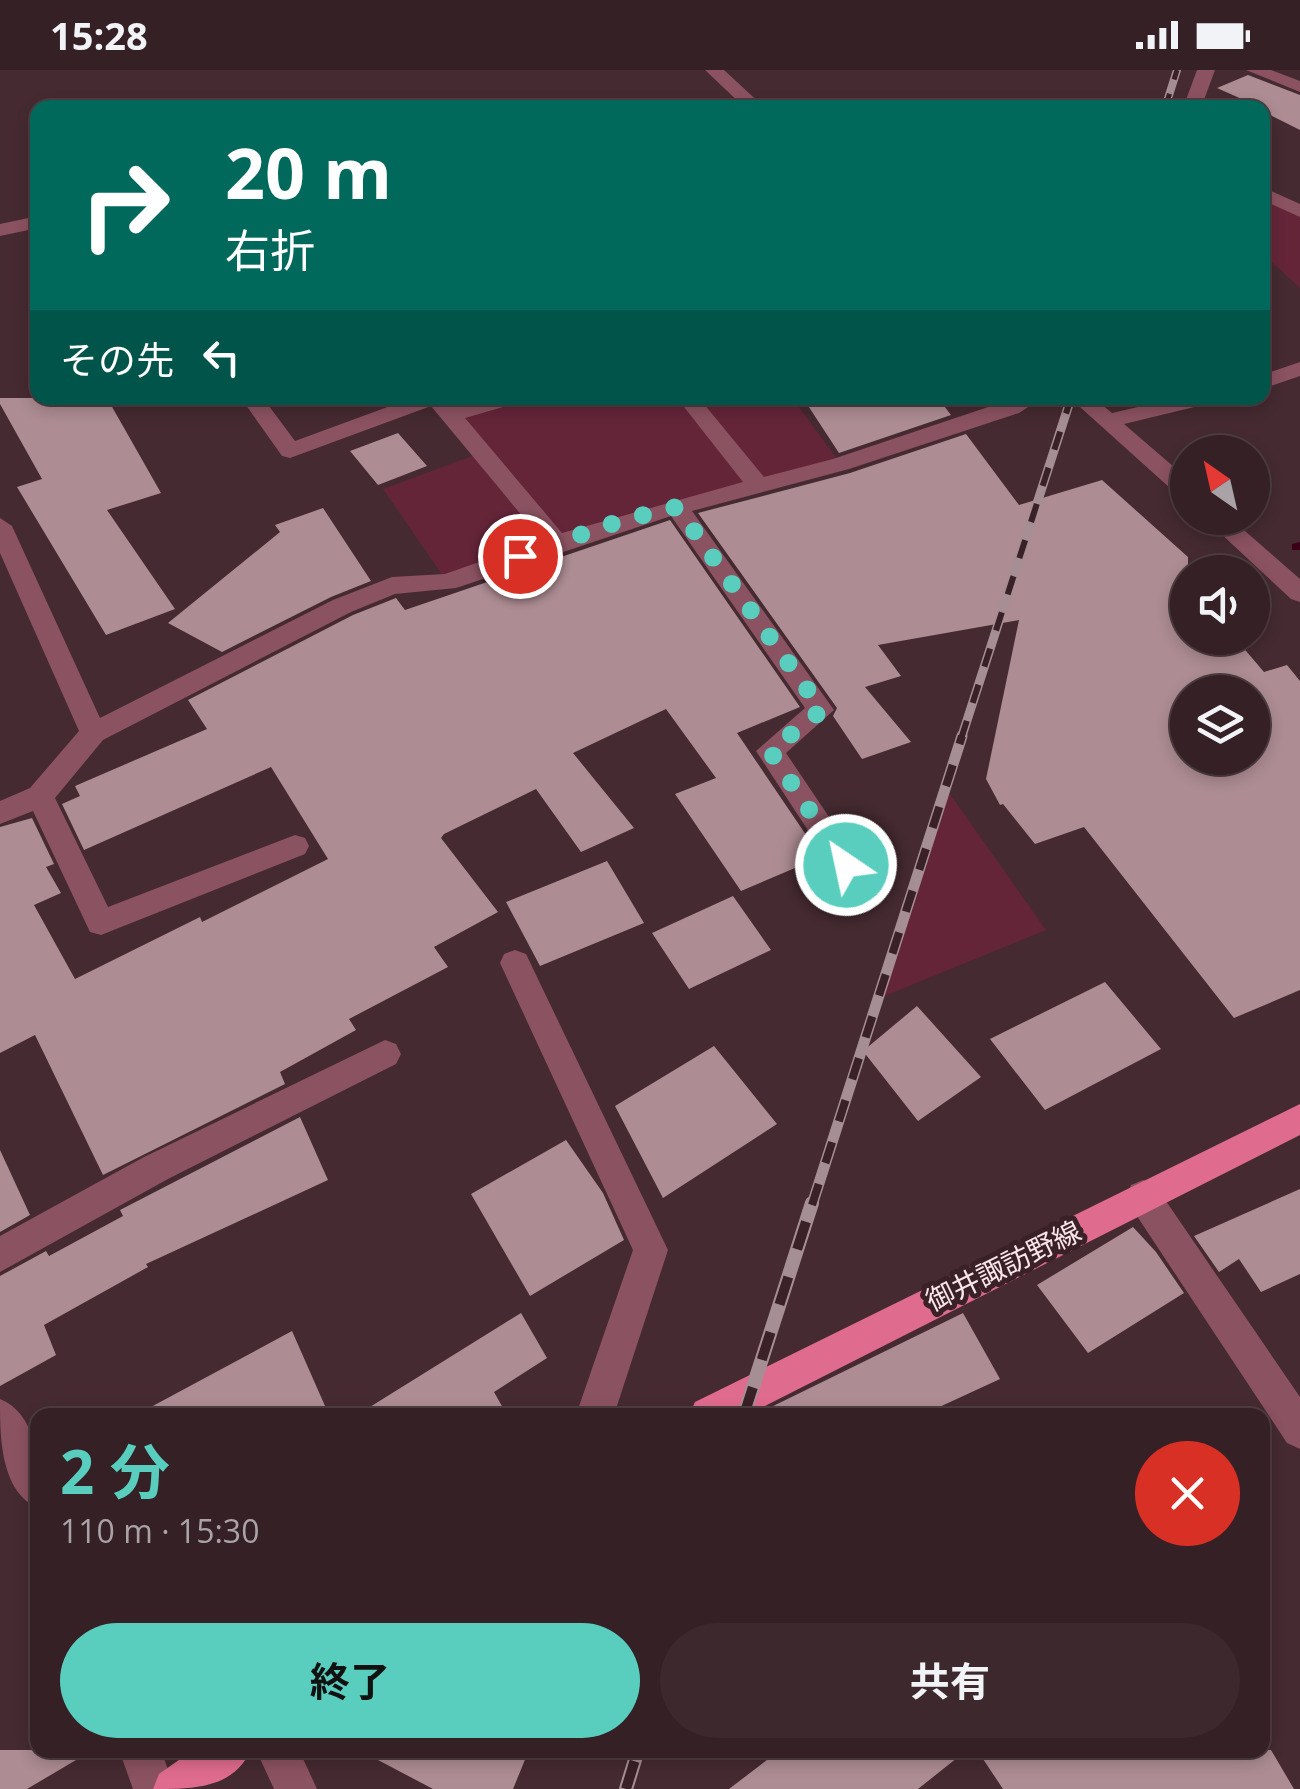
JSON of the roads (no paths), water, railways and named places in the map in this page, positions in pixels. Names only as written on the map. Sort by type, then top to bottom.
[{"type":"main road","name":"御井諏訪野線","points":[[722,1408],[1300,1118]]},
{"type":"main road","points":[[174,1789],[219,1758]]},
{"type":"street","points":[[714,70],[747,100]]},
{"type":"street","points":[[1195,100],[1206,70]]},
{"type":"street","points":[[1255,70],[1300,87]]},
{"type":"street","points":[[1270,197],[1300,212]]},
{"type":"street","points":[[0,230],[30,224]]},
{"type":"street","points":[[1270,380],[1300,369]]},
{"type":"street","points":[[257,405],[290,451],[379,406]]},
{"type":"street","points":[[442,405],[557,543]]},
{"type":"street","points":[[694,405],[758,485]]},
{"type":"street","points":[[0,812],[40,796],[93,733],[342,606],[392,586],[447,582],[557,543],[840,464],[1017,405]]},
{"type":"street","points":[[1089,405],[1170,476]]},
{"type":"street","points":[[1107,420],[1173,405]]},
{"type":"street","points":[[677,507],[822,710],[770,751],[846,865]]},
{"type":"street","points":[[0,526],[93,733]]},
{"type":"street","points":[[1235,535],[1300,593]]},
{"type":"street","points":[[40,796],[101,923],[295,846]]},
{"type":"street","points":[[516,964],[651,1250],[598,1408]]},
{"type":"street","points":[[0,1254],[156,1168],[385,1054]]},
{"type":"street","points":[[1144,1196],[1300,1430]]},
{"type":"street","points":[[0,1418],[30,1474]]},
{"type":"street","points":[[143,1758],[154,1789]]},
{"type":"street","points":[[281,1758],[296,1789]]},
{"type":"waterway","points":[[1296,547],[1300,546]]},
{"type":"railway","points":[[1168,100],[1177,70]]},
{"type":"railway","points":[[961,739],[1069,405]]},
{"type":"railway","points":[[812,1205],[962,736]]},
{"type":"railway","points":[[746,1408],[812,1203]]},
{"type":"railway","points":[[626,1789],[636,1758]]}]
